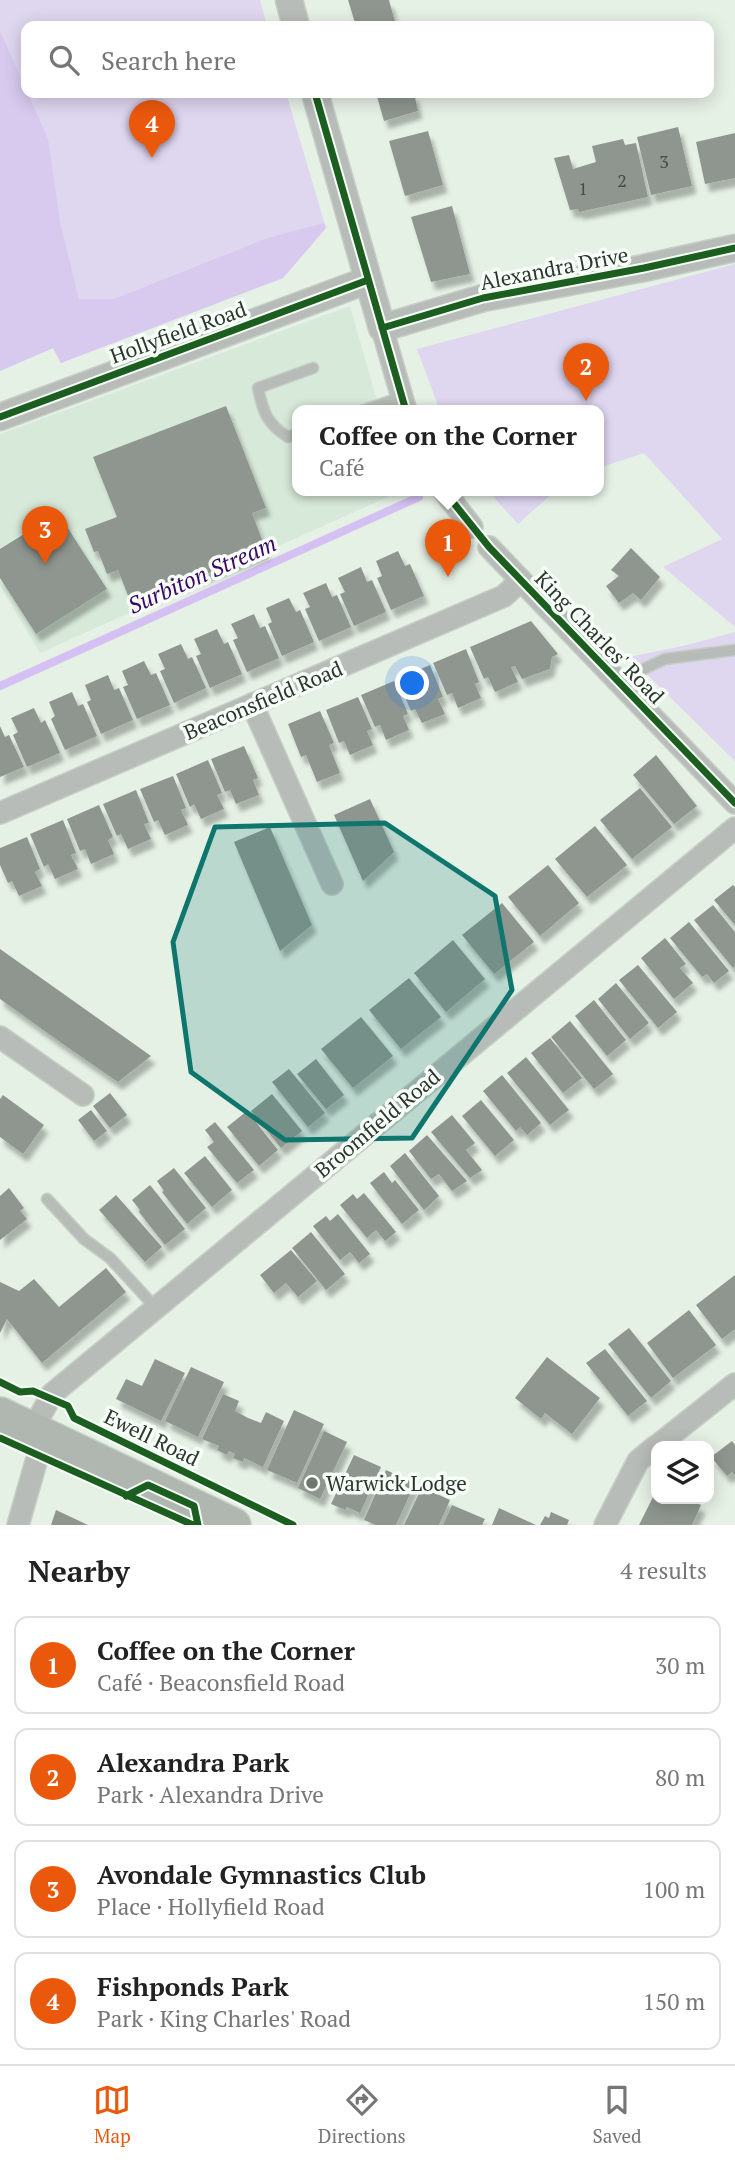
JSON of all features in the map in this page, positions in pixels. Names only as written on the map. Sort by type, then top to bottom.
[{"type":"main road","name":"Ewell Road","points":[[0,1414],[234,1525]]},
{"type":"street","points":[[289,0],[295,21]]},
{"type":"street","points":[[316,98],[404,404]]},
{"type":"street","name":"Alexandra Drive","points":[[382,328],[483,299],[735,248]]},
{"type":"street","name":"Hollyfield Road","points":[[0,417],[368,280]]},
{"type":"street","points":[[448,496],[472,527]]},
{"type":"street","name":"King Charles' Road","points":[[489,547],[735,803]]},
{"type":"street","name":"Beaconsfield Road","points":[[0,813],[504,596],[521,580]]},
{"type":"street","points":[[252,704],[332,884]]},
{"type":"street","name":"Broomfield Road","points":[[18,1525],[52,1394],[735,828]]},
{"type":"street","points":[[0,1037],[83,1095]]},
{"type":"street","points":[[662,1441],[735,1384]]},
{"type":"street","points":[[605,1525],[638,1461],[651,1450]]},
{"type":"lane","points":[[292,435],[288,437],[273,428],[262,407],[258,388],[313,369]]},
{"type":"lane","points":[[618,681],[665,659],[735,650]]},
{"type":"lane","points":[[47,1199],[84,1239],[110,1258],[155,1307]]},
{"type":"highlighted area","points":[[385,823],[495,896],[512,990],[412,1138],[285,1140],[191,1072],[173,942],[215,827]]},
{"type":"shaded area","points":[[0,0],[260,0],[266,21],[21,21],[21,98],[287,98],[326,228],[283,278],[61,363],[53,348],[0,371]]},
{"type":"shaded area","points":[[0,31],[21,78],[21,98],[30,98],[48,139],[60,222],[79,299],[114,299],[268,238],[324,223],[326,228],[283,278],[61,363],[53,348],[0,371]]},
{"type":"shaded area","points":[[735,264],[735,627],[663,567],[722,539],[644,453],[604,466],[604,405],[438,405],[417,349]]},
{"type":"shaded area","points":[[350,306],[378,405],[292,405],[292,496],[390,496],[40,653],[0,586],[0,434]]},
{"type":"shaded area","points":[[493,496],[549,496],[518,524]]},
{"type":"shaded area","points":[[735,632],[735,761],[629,657]]},
{"type":"building","points":[[348,0],[389,0],[395,21],[354,21]]},
{"type":"building","points":[[377,98],[415,98],[418,111],[384,121]]},
{"type":"building","points":[[678,127],[692,186],[651,195],[637,137]]},
{"type":"building","points":[[428,131],[443,185],[405,196],[389,141]]},
{"type":"building","points":[[735,133],[735,178],[705,184],[696,142]]},
{"type":"building","points":[[623,139],[625,145],[636,143],[648,197],[579,212],[578,209],[570,210],[554,158],[569,155],[573,169],[596,162],[592,146]]},
{"type":"building","points":[[452,206],[470,274],[431,282],[411,217]]},
{"type":"building","points":[[226,406],[266,508],[252,513],[266,551],[131,603],[118,570],[107,574],[85,529],[117,517],[93,457]]},
{"type":"building","points":[[58,513],[107,589],[36,634],[0,578],[0,549]]},
{"type":"building","points":[[631,548],[660,577],[641,600],[633,593],[619,603],[606,586],[619,576],[611,570]]},
{"type":"building","points":[[398,551],[405,566],[410,564],[424,596],[391,610],[377,578],[382,576],[376,561]]},
{"type":"building","points":[[361,567],[367,582],[372,580],[386,612],[354,626],[340,594],[345,592],[338,578]]},
{"type":"building","points":[[326,583],[332,597],[337,595],[351,627],[319,641],[305,609],[310,607],[303,593]]},
{"type":"building","points":[[289,598],[296,612],[300,610],[314,642],[282,656],[268,624],[272,622],[266,608]]},
{"type":"building","points":[[254,614],[260,628],[265,626],[279,658],[247,672],[233,640],[238,638],[231,624]]},
{"type":"building","points":[[531,621],[558,654],[552,657],[550,669],[522,679],[515,666],[511,667],[518,682],[495,692],[488,677],[484,679],[470,647]]},
{"type":"building","points":[[217,629],[224,644],[228,642],[242,674],[210,688],[196,656],[201,654],[194,639]]},
{"type":"building","points":[[181,644],[188,659],[192,657],[206,688],[174,703],[160,671],[165,669],[158,654]]},
{"type":"building","points":[[466,649],[479,682],[475,684],[481,698],[458,708],[452,693],[447,695],[433,663]]},
{"type":"building","points":[[144,661],[151,675],[156,673],[170,705],[137,719],[123,687],[128,685],[122,671]]},
{"type":"building","points":[[430,665],[443,697],[438,699],[445,714],[422,723],[415,709],[411,711],[397,679]]},
{"type":"building","points":[[108,675],[114,690],[119,688],[133,720],[101,734],[87,702],[91,700],[85,685]]},
{"type":"building","points":[[394,681],[408,714],[403,716],[409,730],[386,740],[380,725],[375,727],[361,695]]},
{"type":"building","points":[[72,692],[78,706],[83,704],[97,736],[65,750],[51,719],[55,716],[49,702]]},
{"type":"building","points":[[358,697],[372,729],[367,731],[373,745],[350,755],[344,741],[339,743],[326,710]]},
{"type":"building","points":[[34,708],[41,723],[45,720],[60,753],[27,767],[13,735],[18,732],[11,718]]},
{"type":"building","points":[[320,711],[334,743],[329,745],[340,773],[317,782],[306,755],[301,757],[288,724]]},
{"type":"building","points":[[0,726],[5,737],[9,735],[24,767],[0,777]]},
{"type":"building","points":[[244,746],[258,778],[253,780],[259,795],[236,804],[230,790],[225,792],[211,759]]},
{"type":"building","points":[[656,755],[697,806],[674,824],[633,775]]},
{"type":"building","points":[[208,760],[222,793],[217,795],[224,809],[201,819],[194,804],[190,807],[176,774]]},
{"type":"building","points":[[173,776],[186,808],[181,810],[188,825],[165,835],[158,820],[154,822],[140,789]]},
{"type":"building","points":[[640,788],[672,827],[632,859],[600,820]]},
{"type":"building","points":[[136,790],[149,823],[144,824],[151,839],[128,849],[121,834],[117,836],[103,804]]},
{"type":"building","points":[[370,799],[394,852],[363,881],[334,815]]},
{"type":"building","points":[[99,805],[113,837],[108,840],[114,854],[91,864],[85,849],[80,851],[67,819]]},
{"type":"building","points":[[63,820],[76,853],[71,855],[78,869],[55,879],[48,864],[44,867],[30,834]]},
{"type":"building","points":[[595,826],[627,865],[587,897],[555,859]]},
{"type":"building","points":[[270,827],[312,925],[280,951],[234,842]]},
{"type":"building","points":[[27,837],[40,869],[35,872],[42,886],[19,896],[12,881],[8,883],[0,865],[0,848]]},
{"type":"building","points":[[548,865],[579,903],[540,936],[508,897]]},
{"type":"building","points":[[733,885],[735,887],[735,925],[714,900]]},
{"type":"building","points":[[502,903],[534,942],[494,974],[462,935]]},
{"type":"building","points":[[713,905],[735,932],[733,968],[694,920]]},
{"type":"building","points":[[689,922],[729,971],[714,983],[707,974],[702,977],[670,938]]},
{"type":"building","points":[[665,938],[686,964],[680,968],[693,983],[674,999],[641,958]]},
{"type":"building","points":[[453,940],[485,979],[446,1012],[414,973]]},
{"type":"building","points":[[0,949],[151,1056],[118,1082],[67,1047],[0,999]]},
{"type":"building","points":[[638,965],[677,1012],[658,1028],[619,980]]},
{"type":"building","points":[[409,978],[441,1017],[401,1049],[369,1010]]},
{"type":"building","points":[[616,983],[649,1023],[630,1039],[598,999]]},
{"type":"building","points":[[594,1000],[626,1040],[607,1056],[575,1016]]},
{"type":"building","points":[[361,1017],[393,1056],[353,1088],[321,1049]]},
{"type":"building","points":[[570,1021],[613,1074],[594,1089],[551,1037]]},
{"type":"building","points":[[550,1038],[582,1078],[563,1093],[531,1053]]},
{"type":"building","points":[[526,1057],[569,1110],[550,1125],[507,1073]]},
{"type":"building","points":[[316,1059],[344,1095],[326,1109],[297,1074]]},
{"type":"building","points":[[289,1069],[325,1113],[308,1127],[272,1082]]},
{"type":"building","points":[[502,1075],[541,1123],[527,1135],[520,1127],[516,1131],[483,1091]]},
{"type":"building","points":[[110,1093],[127,1115],[110,1128],[93,1106]]},
{"type":"building","points":[[272,1094],[302,1131],[281,1148],[251,1111]]},
{"type":"building","points":[[3,1095],[44,1125],[23,1154],[0,1137],[0,1099]]},
{"type":"building","points":[[481,1100],[514,1140],[495,1156],[462,1116]]},
{"type":"building","points":[[91,1110],[107,1131],[94,1141],[78,1120]]},
{"type":"building","points":[[247,1111],[278,1150],[259,1166],[227,1127]]},
{"type":"building","points":[[452,1115],[475,1143],[466,1150],[482,1170],[470,1178],[431,1132]]},
{"type":"building","points":[[215,1122],[254,1170],[237,1183],[207,1147],[214,1142],[205,1130]]},
{"type":"building","points":[[427,1135],[467,1181],[452,1191],[439,1174],[431,1179],[409,1151]]},
{"type":"building","points":[[405,1153],[439,1196],[424,1210],[390,1166]]},
{"type":"building","points":[[205,1156],[232,1190],[212,1207],[184,1173]]},
{"type":"building","points":[[174,1168],[206,1208],[187,1224],[162,1192],[164,1191],[157,1181]]},
{"type":"building","points":[[384,1172],[392,1183],[395,1180],[419,1210],[402,1224],[370,1183]]},
{"type":"building","points":[[150,1185],[185,1229],[165,1245],[132,1200]]},
{"type":"building","points":[[9,1188],[24,1208],[20,1211],[27,1219],[0,1240],[0,1196]]},
{"type":"building","points":[[364,1193],[396,1232],[385,1241],[376,1230],[367,1238],[340,1205],[353,1194],[357,1199]]},
{"type":"building","points":[[116,1195],[162,1247],[145,1262],[99,1210]]},
{"type":"building","points":[[338,1214],[370,1254],[359,1263],[350,1252],[340,1260],[313,1226],[326,1216],[330,1221]]},
{"type":"building","points":[[311,1232],[345,1274],[326,1290],[292,1248]]},
{"type":"building","points":[[291,1250],[317,1281],[298,1297],[286,1283],[274,1293],[260,1275]]},
{"type":"building","points":[[106,1268],[126,1292],[42,1363],[7,1319],[0,1333],[0,1282],[19,1291],[34,1279],[59,1307]]},
{"type":"building","points":[[735,1275],[735,1329],[722,1339],[696,1305]]},
{"type":"building","points":[[689,1310],[716,1345],[673,1378],[647,1343]]},
{"type":"building","points":[[629,1328],[671,1381],[651,1398],[608,1344]]},
{"type":"building","points":[[605,1349],[647,1401],[628,1416],[586,1363]]},
{"type":"building","points":[[547,1357],[600,1398],[572,1434],[545,1413],[541,1419],[515,1398]]},
{"type":"building","points":[[155,1359],[185,1373],[161,1421],[116,1399],[126,1379],[142,1386]]},
{"type":"building","points":[[191,1367],[224,1382],[198,1437],[165,1421]]},
{"type":"building","points":[[223,1394],[239,1401],[235,1411],[248,1418],[261,1423],[266,1412],[284,1421],[263,1467],[244,1458],[243,1462],[233,1458],[235,1454],[229,1451],[227,1455],[217,1450],[219,1446],[202,1439]]},
{"type":"building","points":[[294,1410],[324,1424],[297,1483],[267,1470]]},
{"type":"building","points":[[324,1431],[347,1442],[320,1499],[298,1488]]},
{"type":"building","points":[[732,1441],[735,1445],[735,1476],[732,1472],[727,1476],[714,1461],[714,1455]]},
{"type":"building","points":[[354,1455],[381,1467],[360,1513],[331,1504]]},
{"type":"building","points":[[386,1470],[415,1483],[396,1525],[376,1525],[364,1520]]},
{"type":"building","points":[[422,1487],[450,1500],[439,1525],[404,1525]]},
{"type":"building","points":[[651,1501],[651,1504],[701,1505],[692,1525],[639,1525]]},
{"type":"building","points":[[452,1505],[485,1519],[482,1525],[443,1525]]},
{"type":"building","points":[[499,1508],[525,1520],[536,1525],[492,1525]]},
{"type":"building","points":[[56,1510],[88,1525],[51,1525]]},
{"type":"building","points":[[551,1512],[569,1520],[567,1525],[540,1525],[545,1516],[549,1518]]},
{"type":"waterway","name":"Surbiton Stream","points":[[0,686],[419,497]]},
{"type":"cycle path","points":[[316,98],[404,405]]},
{"type":"cycle path","points":[[382,328],[483,298],[735,248]]},
{"type":"cycle path","points":[[0,417],[368,280]]},
{"type":"cycle path","points":[[448,496],[489,547],[735,803]]},
{"type":"cycle path","points":[[0,1382],[20,1392],[33,1391],[68,1406],[74,1418],[293,1525]]},
{"type":"cycle path","points":[[0,1438],[193,1525]]},
{"type":"cycle path","points":[[126,1496],[148,1485],[194,1506],[198,1525]]},
{"type":"place","name":"Fishponds Park","points":[[152,158]]},
{"type":"place","name":"Alexandra Park","points":[[586,401]]},
{"type":"place","name":"Avondale Gymnastics Club","points":[[45,564]]},
{"type":"place","name":"Coffee on the Corner","points":[[448,577]]},
{"type":"place","name":"Warwick Lodge","points":[[312,1483]]}]
